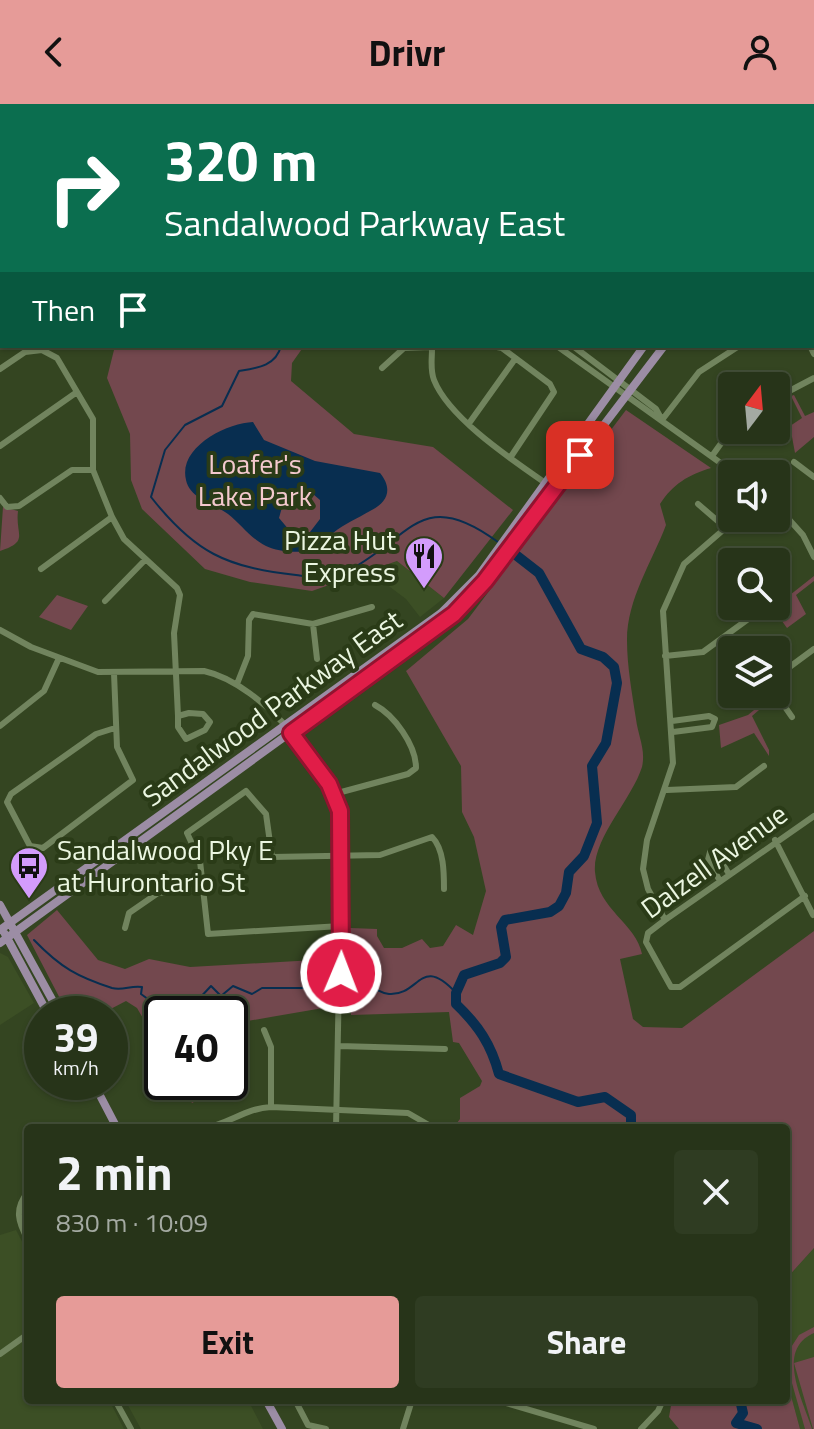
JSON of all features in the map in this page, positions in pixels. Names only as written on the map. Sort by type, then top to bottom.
[{"type":"main road","name":"Sandalwood Parkway East","points":[[3,927],[440,626],[475,593],[544,482],[643,348]]},
{"type":"main road","name":"Sandalwood Parkway East","points":[[508,541],[662,348]]},
{"type":"main road","name":"Sandalwood Parkway East","points":[[7,938],[288,730]]},
{"type":"main road","points":[[0,905],[7,938],[38,996]]},
{"type":"main road","points":[[7,938],[47,996]]},
{"type":"main road","points":[[102,1100],[115,1124]]},
{"type":"main road","points":[[268,1404],[282,1429]]},
{"type":"street","points":[[0,369],[25,352],[43,348],[57,358],[93,419],[93,470],[112,517],[124,539],[177,588],[180,595],[174,633],[178,727],[186,739],[205,730],[210,722],[203,714],[178,716]]},
{"type":"street","points":[[382,368],[404,348],[441,348]]},
{"type":"street","points":[[502,348],[553,387],[554,397],[510,458]]},
{"type":"street","points":[[561,348],[617,383]]},
{"type":"street","points":[[575,348],[628,392],[656,409],[662,420],[718,460]]},
{"type":"street","points":[[662,420],[699,372],[736,348]]},
{"type":"street","points":[[432,349],[434,379],[445,399],[510,458],[544,482]]},
{"type":"street","points":[[470,422],[515,359]]},
{"type":"street","points":[[790,391],[814,378]]},
{"type":"street","points":[[0,446],[77,392]]},
{"type":"street","points":[[712,456],[721,444]]},
{"type":"street","points":[[794,462],[814,477]]},
{"type":"street","points":[[0,498],[10,508],[19,506],[72,470],[93,470]]},
{"type":"street","points":[[698,504],[718,521]]},
{"type":"street","points":[[41,569],[112,517]]},
{"type":"street","points":[[790,521],[803,535],[814,557]]},
{"type":"street","points":[[665,920],[648,889],[643,869],[647,840],[667,790],[673,763],[662,620],[671,587],[693,553],[723,532]]},
{"type":"street","points":[[105,601],[145,560]]},
{"type":"street","points":[[237,684],[248,656],[249,620],[253,614],[313,624],[372,607]]},
{"type":"street","points":[[665,656],[703,652],[747,620]]},
{"type":"street","points":[[313,624],[317,659]]},
{"type":"street","points":[[0,642],[2,632],[98,672],[204,671],[237,684],[288,730],[311,757],[334,794],[340,811],[342,855],[336,1124]]},
{"type":"street","points":[[790,667],[814,649]]},
{"type":"street","points":[[0,726],[44,691],[59,658]]},
{"type":"street","points":[[114,673],[117,747],[133,780],[43,848],[30,846],[7,802],[11,794],[96,734],[115,728]]},
{"type":"street","points":[[334,794],[408,774],[416,768],[416,757],[389,712],[375,705]]},
{"type":"street","points":[[786,708],[792,717]]},
{"type":"street","points":[[672,721],[709,716],[715,719],[712,727],[673,732]]},
{"type":"street","points":[[667,790],[736,787],[764,766]]},
{"type":"street","points":[[341,926],[208,934],[200,861],[187,833],[246,791],[266,814],[272,857],[380,855],[432,837],[437,841],[444,870],[444,889]]},
{"type":"street","name":"Dalzell Avenue","points":[[805,896],[685,984],[671,987],[646,942],[648,933],[665,920],[775,840],[814,816]]},
{"type":"street","points":[[775,840],[813,915]]},
{"type":"street","points":[[720,881],[708,860],[710,852],[716,853],[729,874]]},
{"type":"street","points":[[125,928],[129,913],[158,893],[201,889]]},
{"type":"street","points":[[264,1030],[271,1047],[271,1107]]},
{"type":"street","points":[[339,1046],[445,1049]]},
{"type":"street","points":[[221,1124],[255,1108],[271,1107],[408,1113],[427,1124]]},
{"type":"street","points":[[24,1200],[18,1213],[19,1225],[24,1233]]},
{"type":"street","points":[[0,1354],[24,1337]]},
{"type":"street","points":[[117,1404],[131,1429]]},
{"type":"street","points":[[297,1404],[308,1425],[326,1429]]},
{"type":"street","points":[[403,1429],[411,1404]]},
{"type":"street","points":[[510,1404],[594,1429]]},
{"type":"street","points":[[641,1429],[661,1404]]},
{"type":"shaded area","points":[[397,561],[444,598],[420,617],[406,599],[370,572]]},
{"type":"shaded area","points":[[0,953],[8,957],[30,996],[24,996],[24,1009],[0,1025]]},
{"type":"shaded area","points":[[16,1230],[24,1245],[24,1404],[111,1404],[124,1429],[0,1429],[0,1235]]},
{"type":"shaded area","points":[[814,1248],[814,1429],[800,1429],[790,1392],[790,1275]]},
{"type":"shaded area","points":[[127,1404],[250,1404],[263,1429],[141,1429]]},
{"type":"green space","name":"Loafer's Lake Park","points":[[114,348],[303,348],[292,363],[291,381],[354,434],[433,447],[513,510],[444,598],[397,561],[312,591],[250,582],[205,569],[142,509],[131,480],[130,434],[107,378]]},
{"type":"green space","points":[[794,395],[805,416],[814,412],[814,437],[795,453],[790,426],[802,418],[791,396]]},
{"type":"green space","points":[[626,410],[711,468],[682,481],[660,504],[666,525],[636,595],[628,625],[628,660],[642,748],[642,767],[600,846],[595,872],[603,896],[633,933],[642,954],[620,959],[633,1019],[643,1027],[682,1028],[814,931],[814,1248],[790,1275],[790,1124],[456,1124],[460,1119],[460,1098],[480,1086],[482,1081],[459,1043],[453,1042],[449,1012],[351,1015],[350,928],[377,929],[377,936],[384,948],[402,948],[422,939],[430,948],[443,946],[456,925],[473,935],[486,891],[474,837],[462,812],[461,766],[406,671],[468,619]]},
{"type":"green space","points":[[3,507],[18,511],[19,536],[15,544],[0,551]]},
{"type":"green space","points":[[814,576],[814,581],[796,595],[806,614],[787,628],[781,620],[790,620],[790,595]]},
{"type":"green space","points":[[57,595],[88,606],[71,630],[39,617]]},
{"type":"green space","points":[[761,708],[752,716],[769,756],[754,733],[721,748],[719,725]]},
{"type":"green space","points":[[57,910],[98,960],[125,969],[149,959],[190,967],[332,959],[329,1007],[248,1021],[248,996],[144,996],[144,1020],[137,1008],[128,1002],[128,996],[59,996],[27,935]]},
{"type":"green space","points":[[814,1327],[814,1333],[802,1341],[796,1351],[794,1363],[798,1390],[812,1429],[805,1429],[790,1376],[790,1349],[799,1335]]},
{"type":"green space","points":[[814,1357],[814,1429],[813,1429],[794,1363]]},
{"type":"green space","points":[[790,1392],[800,1429],[679,1429],[669,1417],[671,1404],[790,1404]]},
{"type":"water","points":[[253,422],[264,440],[315,461],[380,473],[386,484],[385,499],[314,549],[290,552],[266,546],[228,514],[192,492],[186,480],[189,457],[197,447],[218,432]],"holes":[[[296,492],[313,494],[320,500],[320,519],[310,532],[290,531],[279,518],[284,500]]]},
{"type":"waterway","points":[[280,348],[270,362],[239,371],[222,406],[185,425],[165,450],[151,497],[182,532],[231,562],[271,572],[321,577],[344,573],[367,560],[416,523],[432,518],[450,518],[471,525],[498,542]]},
{"type":"waterway","points":[[512,552],[539,573],[581,649],[603,657],[614,667],[617,683],[606,743],[592,766],[597,823],[584,856],[569,872],[566,893],[559,906],[550,912],[505,920],[501,927],[506,957],[500,963],[464,975],[456,993],[456,1004],[483,1036],[499,1074],[578,1102],[605,1097],[631,1115],[631,1124]]},
{"type":"waterway","points":[[34,940],[62,965],[89,980],[116,989],[142,987],[141,994],[160,1008],[165,1000],[186,995],[195,1003],[211,986],[221,996],[233,986],[252,994],[262,988],[304,988],[329,974]]},
{"type":"waterway","points":[[350,974],[389,994],[399,993],[427,977],[435,977],[456,993]]},
{"type":"waterway","points":[[360,1001],[376,992]]},
{"type":"waterway","points":[[741,1404],[743,1413],[736,1423],[757,1429]]},
{"type":"place","name":"Pizza Hut Express","points":[[424,590]]},
{"type":"place","name":"Sandalwood Pky E at Hurontario St","points":[[29,900]]},
{"type":"route","points":[[341,973],[340,811],[329,784],[291,733],[454,614],[485,581],[580,455]]}]
